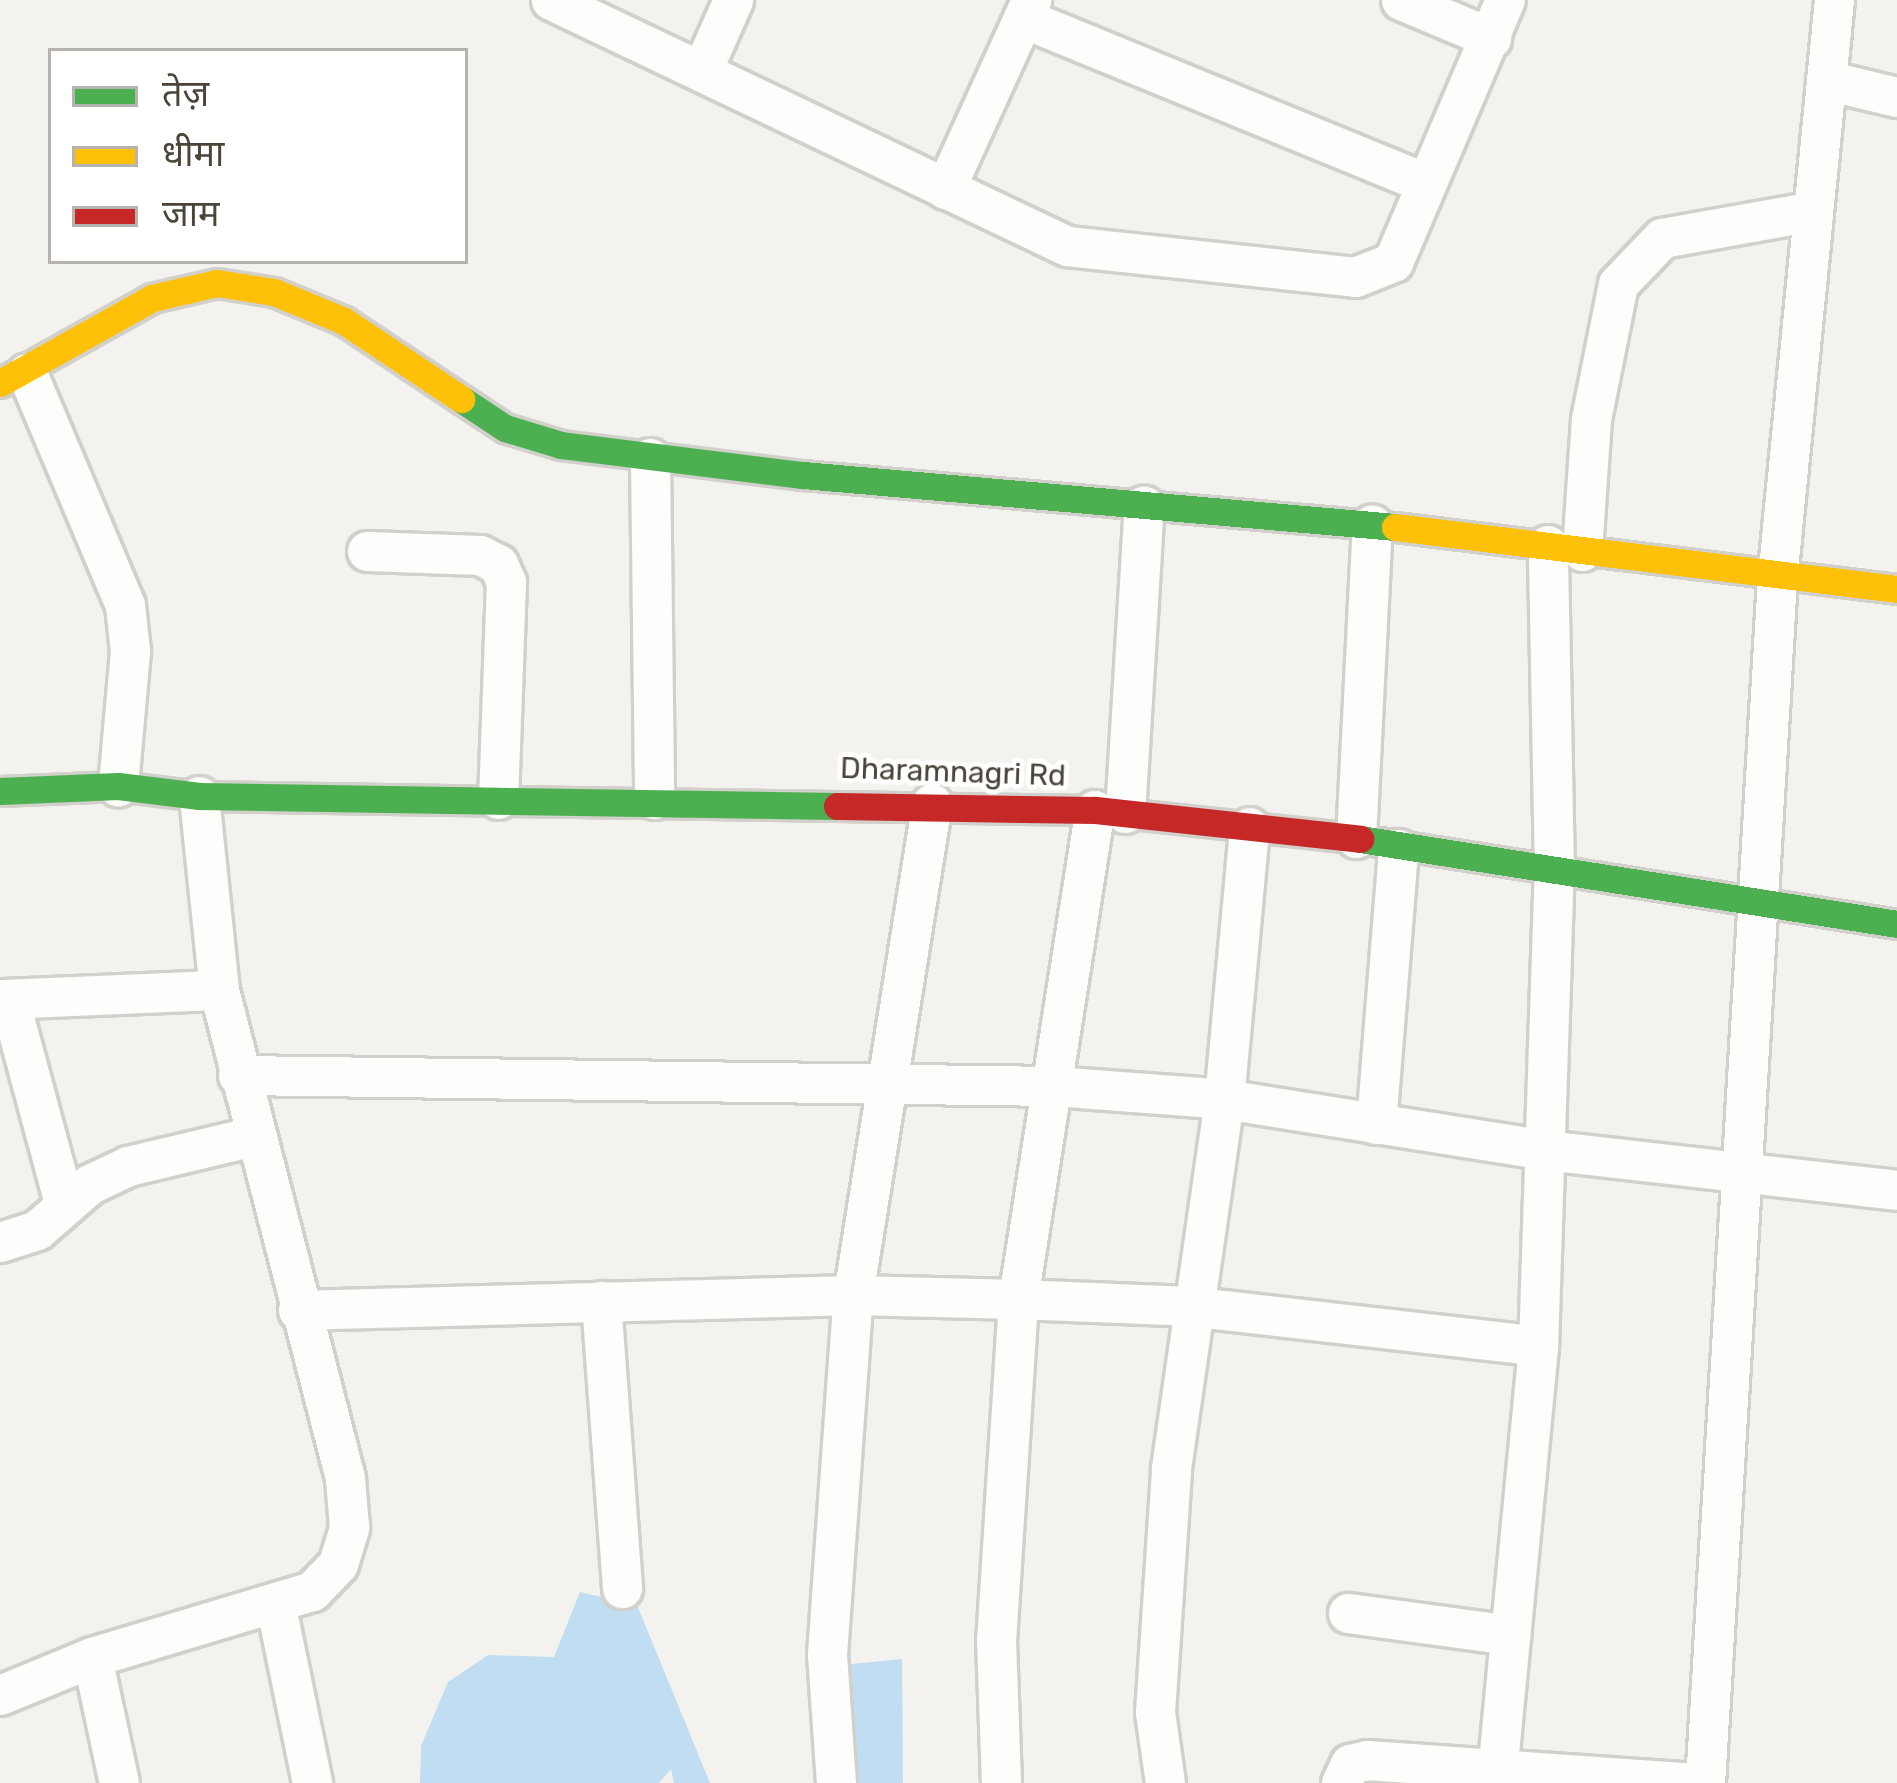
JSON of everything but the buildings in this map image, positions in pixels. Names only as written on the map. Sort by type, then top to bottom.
[{"type":"street","points":[[551,0],[1067,246],[1355,277],[1394,262],[1505,0]]},
{"type":"street","points":[[702,70],[734,0]]},
{"type":"street","points":[[1401,0],[1490,38]]},
{"type":"street","points":[[1340,1783],[1350,1764],[1366,1760],[1497,1775],[1702,1783],[1748,1173],[1778,579],[1834,0]]},
{"type":"street","points":[[945,189],[1027,9],[1424,183]]},
{"type":"street","points":[[1826,80],[1897,97]]},
{"type":"street","points":[[1497,1775],[1538,1346],[1565,548],[1618,284],[1662,238],[1813,211]]},
{"type":"street","points":[[118,786],[130,651],[125,605],[14,378],[152,298],[217,283],[274,292],[344,321],[505,428],[560,446],[1144,506],[1372,524],[1778,579],[1897,589]]},
{"type":"street","points":[[650,458],[654,799]]},
{"type":"street","points":[[1001,1783],[996,1618],[1018,1299],[1053,1086],[1110,812],[1144,506]]},
{"type":"street","points":[[1356,838],[1372,524]]},
{"type":"street","points":[[367,551],[480,555],[498,564],[506,582],[498,799]]},
{"type":"street","name":"Dharamnagri Rd","points":[[0,791],[118,786],[199,796],[932,803],[1110,812],[1356,838],[1897,924]]},
{"type":"street","points":[[0,1695],[92,1657],[276,1607],[313,1591],[338,1564],[350,1527],[345,1478],[219,990],[199,796]]},
{"type":"street","points":[[836,1783],[827,1654],[853,1295],[932,803]]},
{"type":"street","points":[[1165,1783],[1155,1712],[1157,1628],[1189,1306],[1224,1099],[1249,826]]},
{"type":"street","points":[[1376,1124],[1398,848]]},
{"type":"street","points":[[65,1206],[4,999],[219,990]]},
{"type":"street","points":[[238,1075],[886,1079],[1053,1086],[1224,1099],[1546,1150],[1897,1190]]},
{"type":"street","points":[[0,1242],[37,1230],[128,1166],[254,1136]]},
{"type":"street","points":[[298,1310],[853,1295],[1018,1299],[1189,1306],[1538,1346]]},
{"type":"street","points":[[601,1301],[622,1588]]},
{"type":"street","points":[[276,1607],[312,1783]]},
{"type":"street","points":[[1348,1613],[1510,1635]]},
{"type":"street","points":[[92,1657],[119,1783]]},
{"type":"water","points":[[580,1592],[637,1605],[710,1783],[674,1783],[671,1769],[659,1783],[420,1783],[421,1746],[448,1682],[488,1655],[554,1657]]},
{"type":"water","points":[[902,1659],[903,1783],[850,1783],[841,1665]]},
{"type":"traffic: fast","points":[[461,399],[505,428],[561,445],[803,475],[1395,527]]},
{"type":"traffic: fast","points":[[0,791],[118,786],[199,796],[837,806]]},
{"type":"traffic: fast","points":[[1360,839],[1897,924]]},
{"type":"traffic: slow","points":[[0,383],[152,298],[217,283],[274,292],[344,321],[461,399]]},
{"type":"traffic: slow","points":[[1395,527],[1897,589]]},
{"type":"traffic: jam","points":[[837,806],[1095,810],[1360,839]]}]
